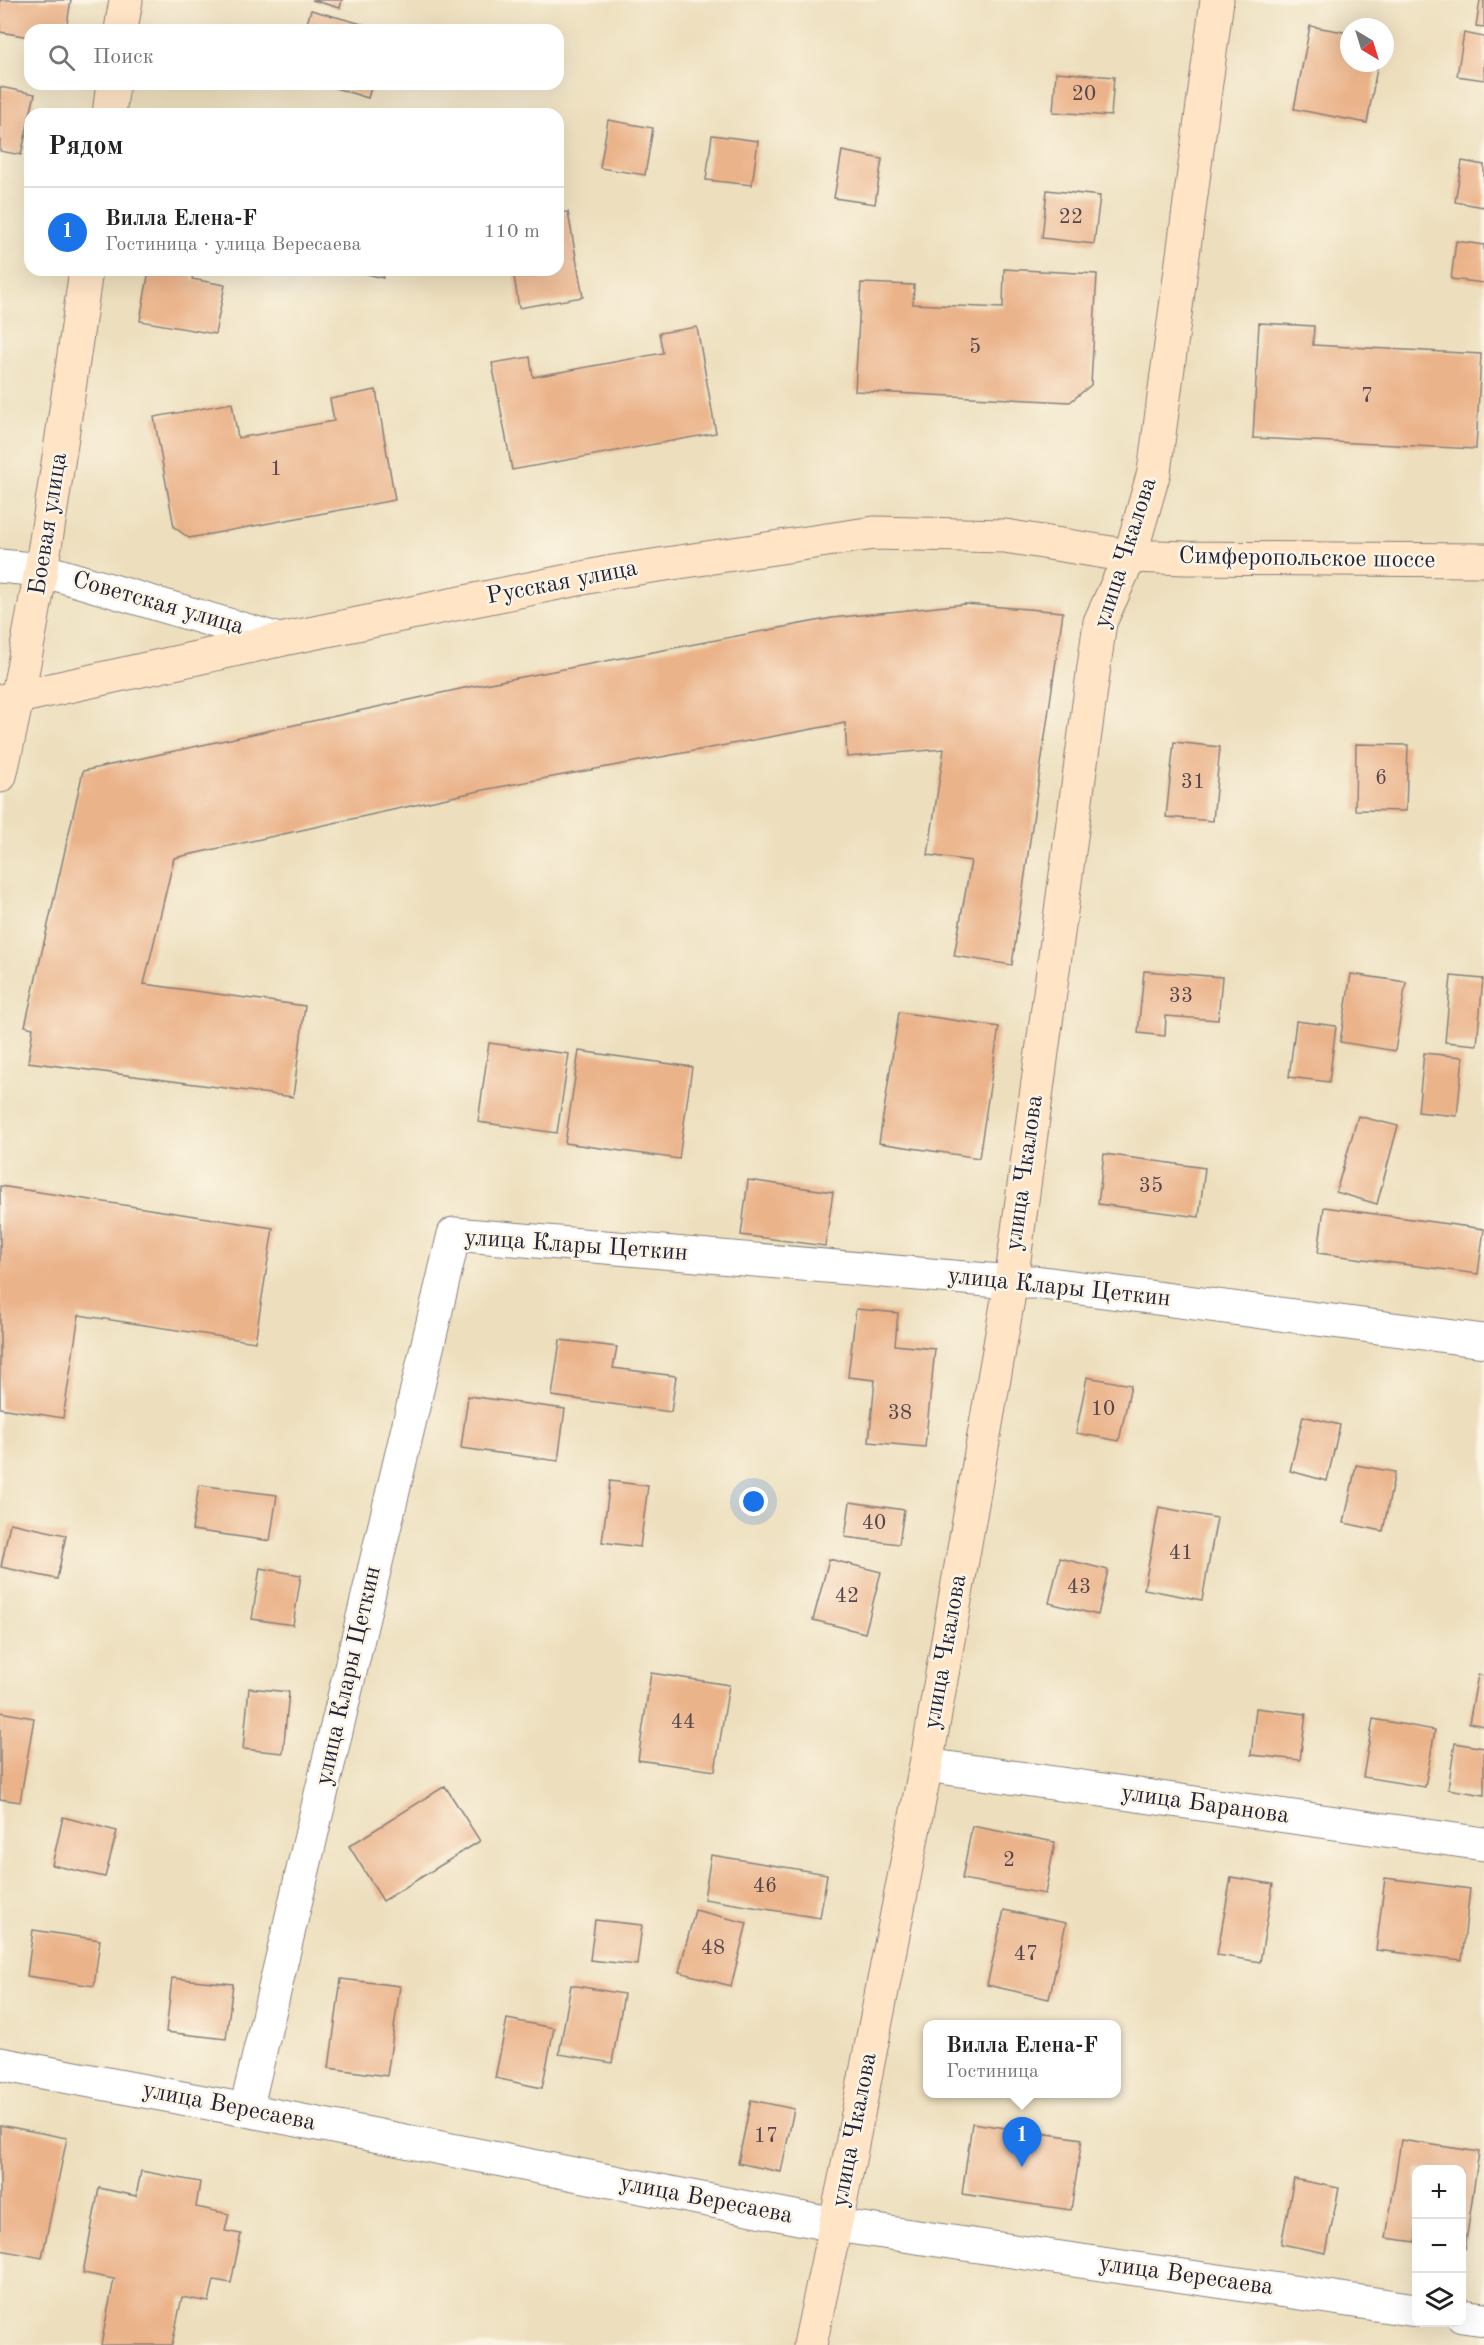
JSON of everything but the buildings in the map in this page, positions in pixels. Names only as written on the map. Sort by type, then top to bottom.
[{"type":"street","points":[[122,24],[126,0]]},
{"type":"street","name":"улица Чкалова","points":[[810,2345],[926,1766],[1011,1282],[1100,622],[1130,556],[1154,472],[1217,0]]},
{"type":"street","points":[[110,108],[112,90]]},
{"type":"street","name":"Боевая улица","points":[[0,776],[9,699],[42,570],[85,276]]},
{"type":"street","name":"Русская улица","points":[[9,699],[279,640],[612,572],[874,533],[1005,536],[1130,556]]},
{"type":"street","name":"Симферопольское шоссе","points":[[1130,556],[1484,560]]},
{"type":"street","name":"Советская улица","points":[[0,566],[42,570],[279,640]]},
{"type":"street","name":"улица Клары Цеткин","points":[[246,2110],[454,1234],[1011,1282],[1035,1282],[1484,1341]]},
{"type":"street","name":"улица Баранова","points":[[926,1766],[1484,1844]]},
{"type":"street","name":"улица Вересаева","points":[[0,2064],[835,2226],[1412,2309]]},
{"type":"street","points":[[1466,2317],[1484,2319]]},
{"type":"place","name":"Вилла Елена-F","points":[[1022,2167]]}]
